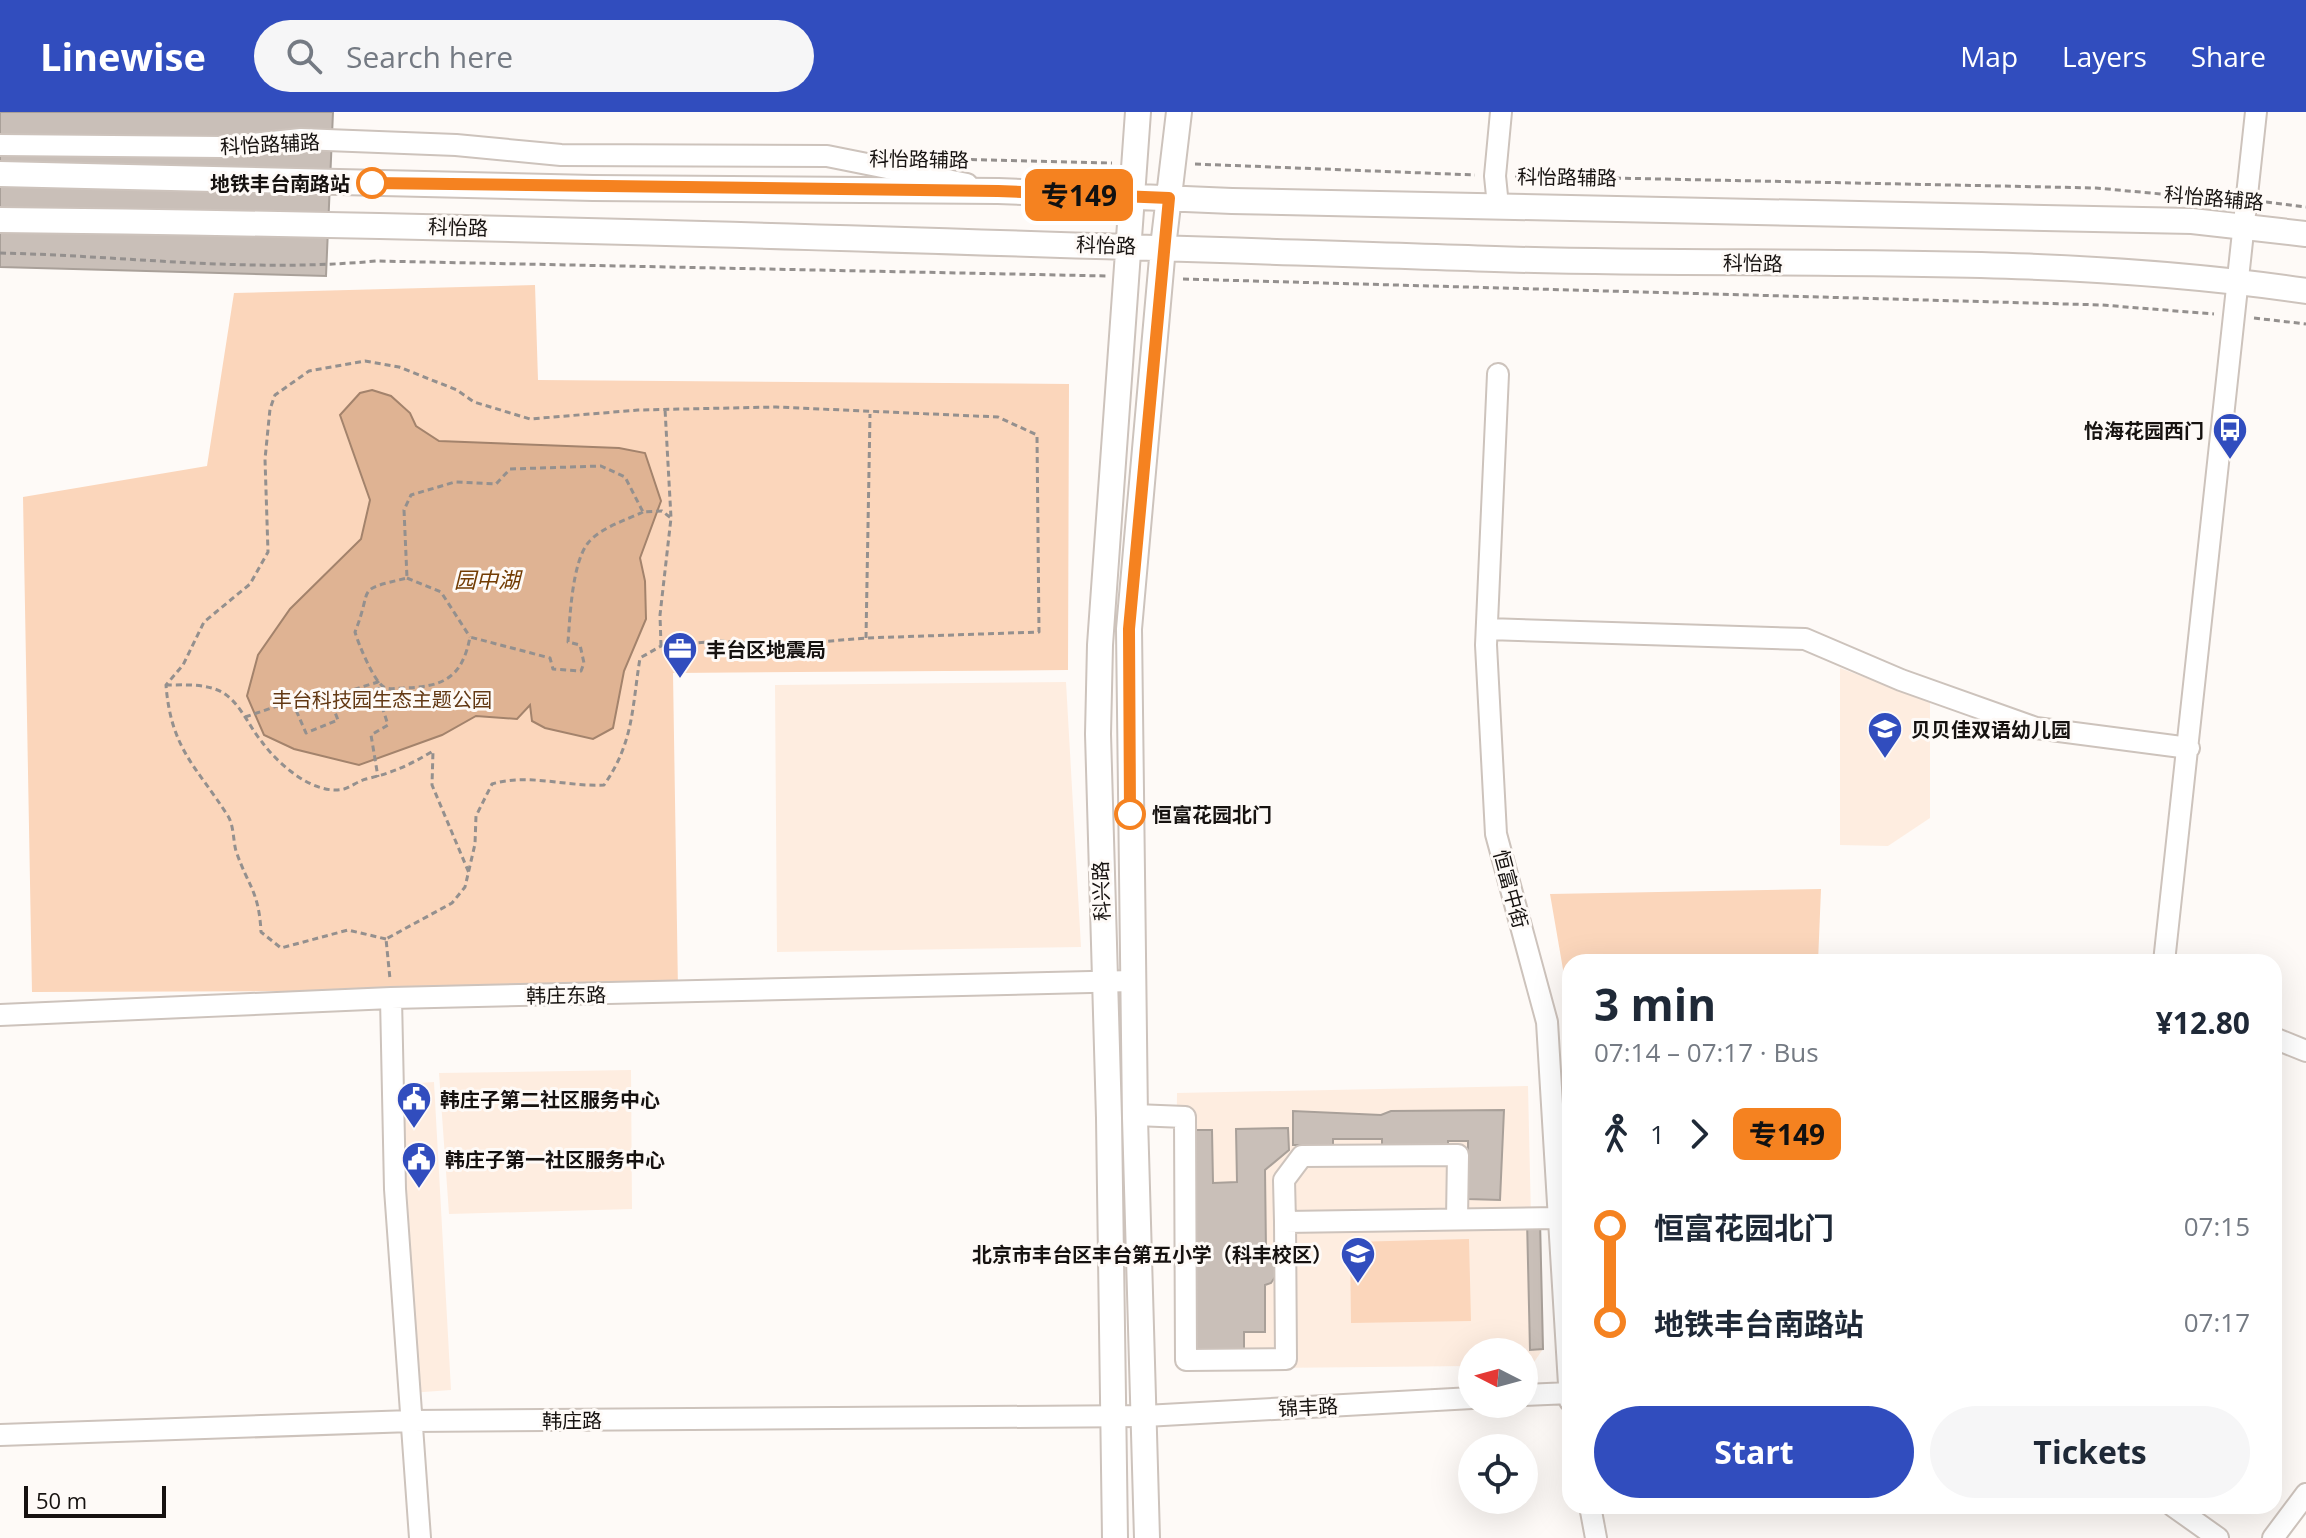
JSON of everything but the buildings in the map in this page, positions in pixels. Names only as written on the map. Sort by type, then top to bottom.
[{"type":"main road","name":"科兴路","points":[[1115,1538],[1098,734],[1100,645],[1138,112]]},
{"type":"main road","name":"科兴路","points":[[1147,1538],[1135,1115],[1129,629],[1163,247],[1178,123]]},
{"type":"main road","name":"科怡路","points":[[0,174],[593,188],[998,191],[1169,198],[2192,221],[2306,234]]},
{"type":"main road","name":"科怡路","points":[[0,220],[359,223],[1504,259],[2050,268],[2236,280],[2306,291]]},
{"type":"street","points":[[1178,123],[1190,112]]},
{"type":"street","points":[[1498,206],[1495,176],[1501,112]]},
{"type":"street","points":[[2165,954],[2256,112]]},
{"type":"street","name":"科怡路辅路","points":[[0,145],[222,147],[301,139],[456,145],[561,155],[827,156],[998,191]]},
{"type":"street","name":"恒富中街","points":[[1498,374],[1487,629],[1496,834],[1547,1022],[1562,1283]]},
{"type":"street","points":[[1487,629],[1805,639],[1901,680],[2036,728],[2189,748]]},
{"type":"street","name":"韩庄东路","points":[[0,1015],[391,998],[1133,981]]},
{"type":"street","points":[[391,998],[395,1189],[420,1538]]},
{"type":"street","points":[[2282,1041],[2306,1051]]},
{"type":"street","points":[[1135,1115],[1185,1117],[1186,1360],[1286,1359],[1284,1180],[1302,1156],[1458,1155],[1457,1219]]},
{"type":"street","points":[[1285,1222],[1558,1218]]},
{"type":"street","points":[[1538,1395],[1562,1396]]},
{"type":"street","name":"锦丰路","points":[[1145,1416],[1458,1399]]},
{"type":"street","name":"韩庄路","points":[[0,1435],[412,1421],[1145,1416]]},
{"type":"street","points":[[2273,1538],[2306,1494]]},
{"type":"street","points":[[1592,1514],[1596,1538]]},
{"type":"street","points":[[2184,1514],[2218,1538]]},
{"type":"path","name":"科怡路辅路","points":[[948,159],[1134,164]]},
{"type":"path","name":"科怡路辅路","points":[[1173,164],[1495,176],[2096,188],[2306,207]]},
{"type":"path","points":[[365,361],[399,367],[457,390],[474,402],[530,419],[665,409],[776,407],[998,417],[1037,435],[1039,632],[866,638],[783,645],[720,641],[661,646],[640,658],[634,717],[624,753],[604,785],[580,786],[510,779],[492,784],[476,816],[475,844],[465,887],[452,903],[386,939],[348,930],[281,948],[261,932],[257,894],[236,851],[230,819],[179,747],[166,685],[183,665],[204,622],[236,600],[250,584],[268,552],[265,459],[270,409],[275,395],[309,371],[365,361]]},
{"type":"path","points":[[661,646],[660,615],[671,518],[665,409]]},
{"type":"path","points":[[866,638],[870,412]]},
{"type":"path","points":[[407,578],[404,510],[411,495],[424,489],[455,482],[496,484],[510,469],[601,466],[625,477],[643,512]]},
{"type":"path","points":[[470,637],[466,655],[445,680],[424,689],[386,689],[378,682],[355,632],[366,593],[377,583],[407,578],[441,592],[470,637],[550,658],[553,669],[581,671],[583,651],[580,645],[568,642],[573,590],[586,544],[601,532],[643,512],[662,511],[671,518]]},
{"type":"path","points":[[245,717],[292,701],[306,733],[338,720],[329,697],[378,682]]},
{"type":"path","points":[[378,682],[378,694],[388,725],[371,735],[378,777]]},
{"type":"path","points":[[166,685],[214,688],[228,695],[261,742],[305,780],[342,789],[409,766],[433,751],[432,785],[469,873]]},
{"type":"path","points":[[386,939],[391,998]]},
{"type":"shaded area","name":"贝贝佳双语幼儿园","points":[[1840,668],[1930,702],[1930,818],[1888,846],[1840,845]]},
{"type":"shaded area","points":[[1066,682],[1081,947],[777,952],[775,685]]},
{"type":"shaded area","points":[[631,1070],[632,1209],[449,1214],[439,1073]]},
{"type":"shaded area","points":[[434,1082],[451,1390],[410,1393],[404,1084]]},
{"type":"shaded area","name":"北京市丰台区丰台第五小学（科丰校区）","points":[[1528,1086],[1531,1219],[1540,1220],[1543,1349],[1538,1356],[1538,1338],[1458,1338],[1458,1366],[1184,1369],[1174,1358],[1177,1093]]},
{"type":"green space","name":"丰台科技园生态主题公园","points":[[535,285],[538,380],[1069,384],[1068,670],[673,673],[678,990],[32,992],[23,497],[207,466],[234,293]]},
{"type":"green space","points":[[1821,889],[1818,954],[1562,954],[1562,963],[1550,894]]},
{"type":"green space","points":[[1469,1239],[1471,1321],[1351,1323],[1350,1242]]},
{"type":"water","name":"园中湖","points":[[372,390],[391,396],[410,413],[416,426],[439,441],[619,448],[645,453],[661,501],[640,558],[645,581],[646,619],[624,671],[613,728],[593,739],[545,728],[532,721],[530,705],[517,719],[476,716],[442,735],[359,765],[294,749],[264,735],[247,696],[258,655],[290,609],[361,539],[370,500],[340,415],[360,393]]},
{"type":"bus line","name":"专149","points":[[372,183],[998,191],[1169,198],[1129,629],[1130,814]]},
{"type":"place","name":"地铁丰台南路站","points":[[372,183]]},
{"type":"place","name":"怡海花园西门","points":[[2230,461]]},
{"type":"place","name":"丰台区地震局","points":[[680,680]]},
{"type":"place","name":"贝贝佳双语幼儿园","points":[[1885,760]]},
{"type":"place","name":"恒富花园北门","points":[[1130,814]]},
{"type":"place","name":"韩庄子第二社区服务中心","points":[[414,1130]]},
{"type":"place","name":"韩庄子第一社区服务中心","points":[[419,1190]]},
{"type":"place","name":"北京市丰台区丰台第五小学（科丰校区）","points":[[1358,1285]]}]
